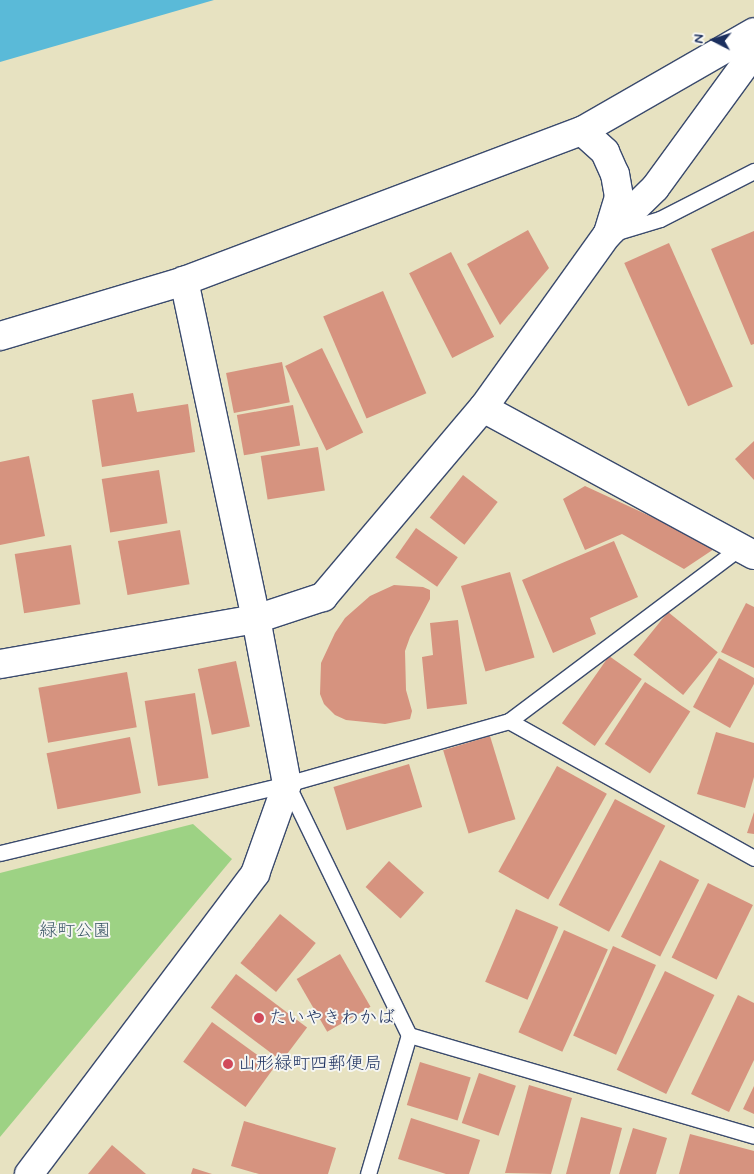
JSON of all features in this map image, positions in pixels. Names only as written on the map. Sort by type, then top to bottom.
[{"type":"street","points":[[0,336],[184,281],[582,131],[754,32]]},
{"type":"street","points":[[0,664],[256,619],[323,597],[483,408],[607,235],[655,188],[754,52]]},
{"type":"street","points":[[582,131],[605,152],[615,174],[618,197],[607,235]]},
{"type":"street","points":[[29,1174],[255,874],[287,784],[256,619],[184,281]]},
{"type":"street","points":[[483,408],[746,551]]},
{"type":"lane","points":[[607,235],[660,219],[754,171]]},
{"type":"lane","points":[[0,853],[287,784],[509,721],[746,551]]},
{"type":"lane","points":[[509,721],[754,858]]},
{"type":"lane","points":[[287,784],[409,1035],[368,1174]]},
{"type":"lane","points":[[409,1035],[754,1136]]},
{"type":"green space","name":"緑町公園","points":[[193,824],[232,859],[0,1137],[0,873]]},
{"type":"water","points":[[0,0],[214,0],[0,62]]},
{"type":"building","points":[[528,230],[549,268],[500,325],[467,264]]},
{"type":"building","points":[[754,231],[754,344],[751,345],[711,249]]},
{"type":"building","points":[[669,243],[733,386],[688,406],[624,263]]},
{"type":"building","points":[[451,252],[494,337],[452,358],[409,273]]},
{"type":"building","points":[[383,291],[426,393],[367,419],[323,316]]},
{"type":"building","points":[[322,348],[363,432],[326,450],[285,366]]},
{"type":"building","points":[[282,362],[290,402],[234,413],[226,373]]},
{"type":"building","points":[[133,393],[137,412],[188,404],[195,452],[102,467],[92,400]]},
{"type":"building","points":[[293,405],[300,445],[244,455],[237,415]]},
{"type":"building","points":[[754,441],[754,480],[735,459]]},
{"type":"building","points":[[318,447],[325,490],[268,500],[261,456]]},
{"type":"building","points":[[29,456],[45,536],[0,545],[0,462]]},
{"type":"building","points":[[159,470],[167,523],[110,532],[102,479]]},
{"type":"building","points":[[463,475],[498,502],[464,545],[430,518]]},
{"type":"building","points":[[585,486],[717,547],[684,569],[622,534],[585,550],[563,499]]},
{"type":"building","points":[[416,528],[458,557],[437,587],[395,557]]},
{"type":"building","points":[[180,530],[190,584],[128,595],[118,541]]},
{"type":"building","points":[[614,541],[638,597],[590,618],[596,634],[553,653],[522,580]]},
{"type":"building","points":[[71,545],[80,604],[24,613],[15,554]]},
{"type":"building","points":[[510,572],[535,658],[486,672],[461,586]]},
{"type":"building","points":[[394,585],[423,587],[430,590],[430,599],[410,637],[405,651],[406,690],[412,711],[410,719],[385,724],[346,720],[335,715],[324,704],[320,694],[321,663],[335,633],[345,618],[370,596]]},
{"type":"building","points":[[746,603],[754,607],[754,668],[721,652]]},
{"type":"building","points":[[668,612],[718,652],[683,695],[633,655]]},
{"type":"building","points":[[458,620],[467,704],[427,709],[422,657],[433,655],[430,623]]},
{"type":"building","points":[[609,656],[642,679],[595,746],[562,723]]},
{"type":"building","points":[[719,658],[754,678],[754,684],[730,728],[693,707]]},
{"type":"building","points":[[236,661],[250,727],[212,735],[198,669]]},
{"type":"building","points":[[127,672],[137,727],[48,743],[38,688]]},
{"type":"building","points":[[645,682],[690,711],[650,773],[605,744]]},
{"type":"building","points":[[195,693],[208,778],[158,786],[145,701]]},
{"type":"building","points":[[716,732],[754,743],[754,777],[745,808],[697,794]]},
{"type":"building","points":[[490,736],[515,819],[469,834],[443,750]]},
{"type":"building","points":[[130,737],[141,793],[57,809],[47,753]]},
{"type":"building","points":[[409,764],[422,807],[347,830],[333,787]]},
{"type":"building","points":[[557,766],[607,794],[548,899],[498,872]]},
{"type":"building","points":[[615,799],[665,826],[609,932],[559,905]]},
{"type":"building","points":[[754,812],[754,834],[747,833]]},
{"type":"building","points":[[660,860],[699,880],[660,957],[621,937]]},
{"type":"building","points":[[389,861],[424,892],[401,918],[366,887]]},
{"type":"building","points":[[708,883],[753,905],[717,980],[672,958]]},
{"type":"building","points":[[516,909],[558,927],[527,1000],[485,982]]},
{"type":"building","points":[[280,914],[316,943],[276,992],[240,963]]},
{"type":"building","points":[[564,930],[608,950],[562,1052],[518,1032]]},
{"type":"building","points":[[613,946],[656,965],[616,1055],[573,1036]]},
{"type":"building","points":[[340,954],[370,1007],[327,1032],[297,979]]},
{"type":"building","points":[[665,971],[714,995],[666,1094],[617,1070]]},
{"type":"building","name":"たいやきわかば","points":[[236,974],[307,1028],[282,1061],[211,1008]]},
{"type":"building","points":[[738,995],[754,1003],[754,1060],[729,1112],[691,1094]]},
{"type":"building","points":[[212,1022],[274,1067],[245,1107],[183,1062]]},
{"type":"building","points":[[420,1062],[471,1077],[458,1121],[407,1105]]},
{"type":"building","points":[[479,1073],[516,1086],[499,1136],[462,1123]]},
{"type":"building","points":[[529,1085],[572,1098],[551,1174],[505,1173]]},
{"type":"building","points":[[754,1086],[754,1114],[743,1109]]},
{"type":"building","points":[[581,1117],[622,1128],[610,1174],[566,1174]]},
{"type":"building","points":[[411,1118],[480,1140],[469,1174],[446,1174],[398,1159]]},
{"type":"building","points":[[244,1121],[336,1148],[328,1174],[259,1174],[231,1166]]},
{"type":"building","points":[[633,1128],[667,1138],[656,1174],[619,1174]]},
{"type":"building","points":[[690,1134],[754,1151],[754,1174],[679,1174]]},
{"type":"building","points":[[112,1145],[146,1174],[88,1174]]},
{"type":"building","points":[[193,1168],[212,1174],[191,1174]]},
{"type":"place","name":"たいやきわかば","points":[[259,1018]]},
{"type":"place","name":"山形緑町四郵便局","points":[[228,1064]]}]
